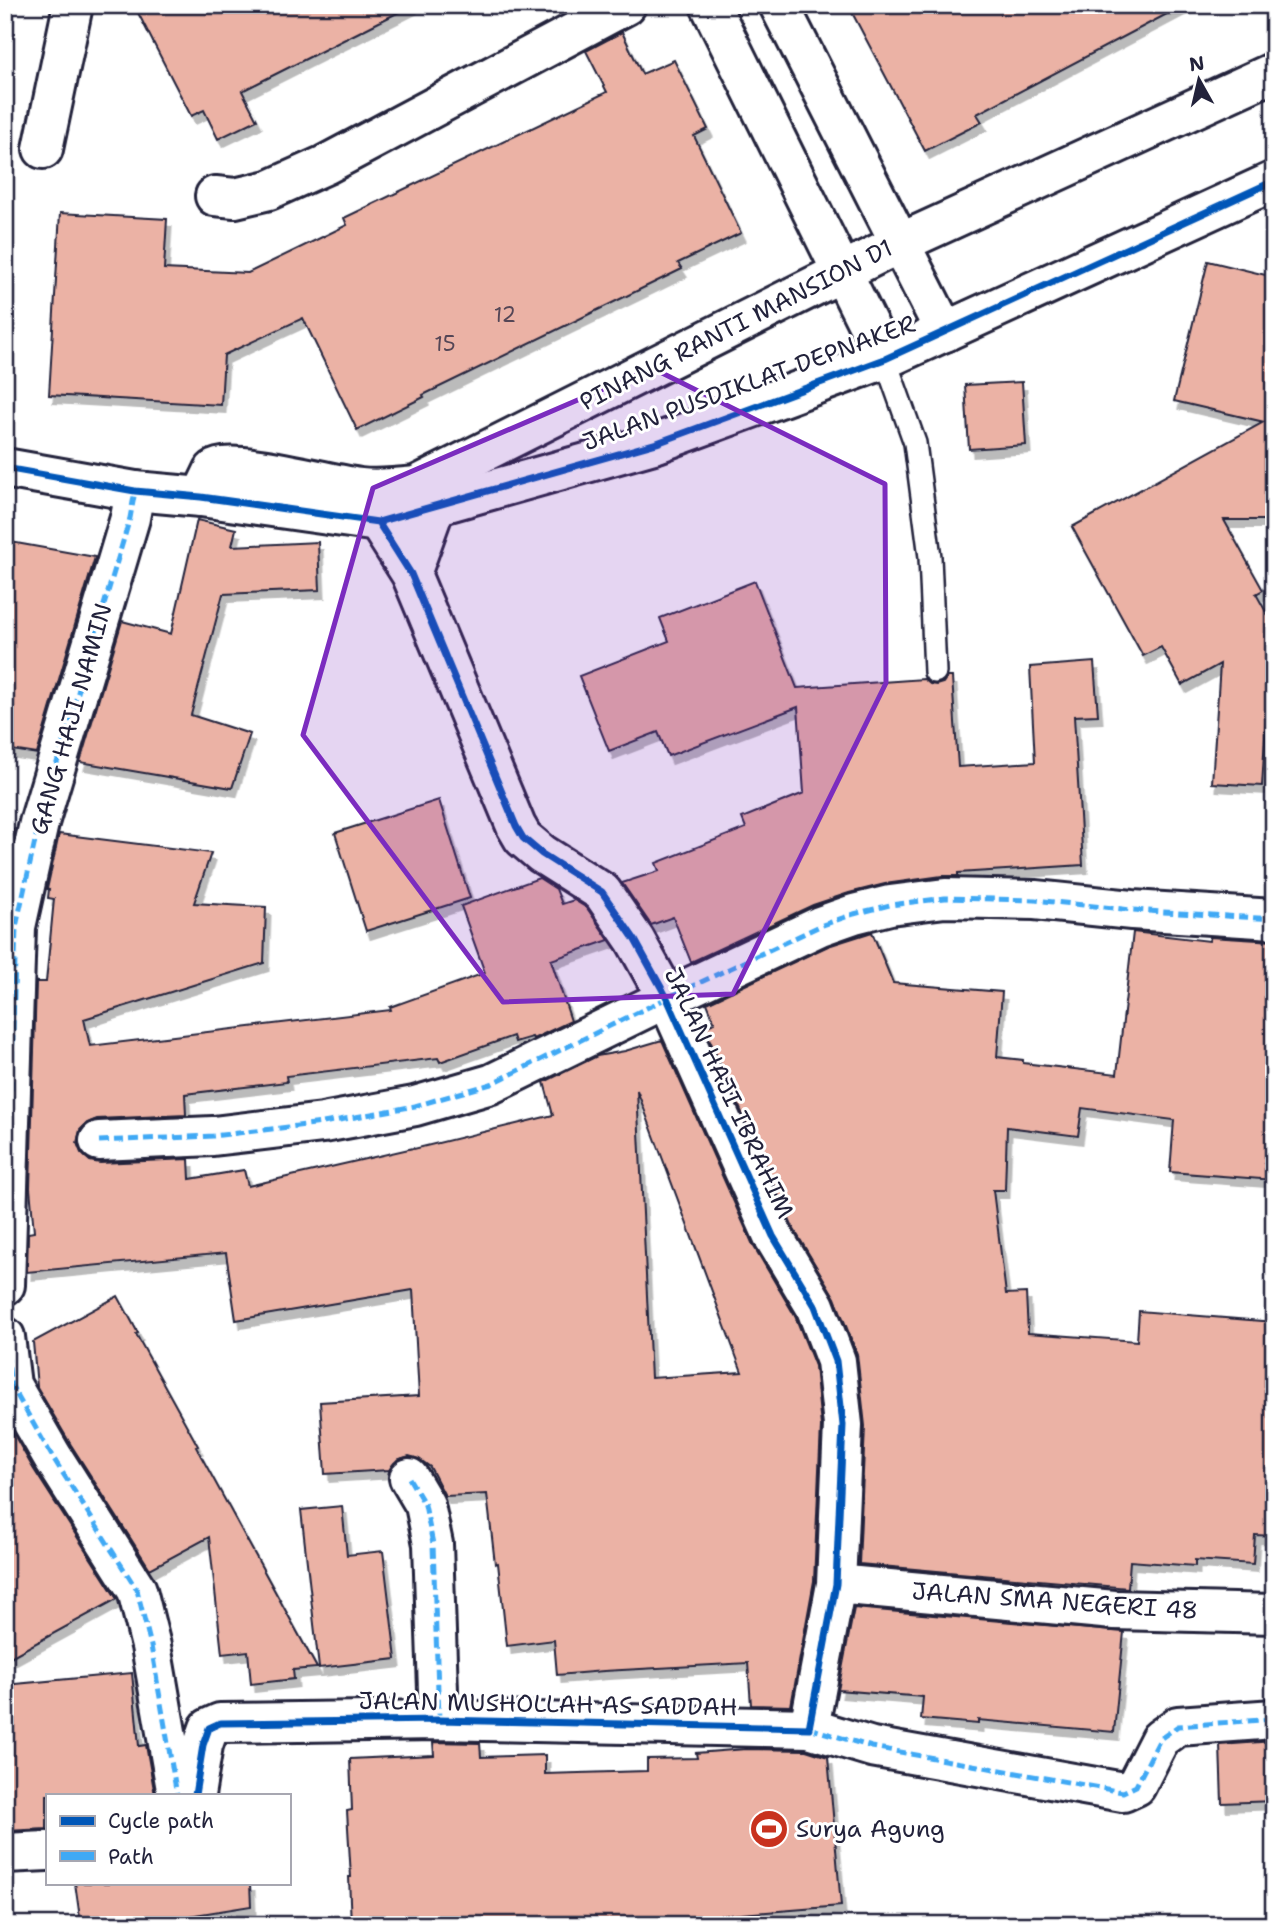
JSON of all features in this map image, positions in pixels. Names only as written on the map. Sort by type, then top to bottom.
[{"type":"street","points":[[43,149],[73,5]]},
{"type":"street","points":[[215,196],[235,198],[269,190],[325,164],[626,5]]},
{"type":"street","points":[[710,5],[885,359]]},
{"type":"street","points":[[779,5],[945,332]]},
{"type":"street","name":"PINANG RANTI MANSION D1","points":[[201,497],[214,470],[222,466],[251,467],[361,488],[415,486],[900,243],[1274,72]]},
{"type":"street","name":"JALAN PUSDIKLAT DEPNAKER","points":[[5,468],[135,491],[201,497],[378,522],[657,443],[885,359],[1274,181]]},
{"type":"street","name":"GANG HAJI NAMIN","points":[[5,1285],[16,927],[39,823],[130,518],[135,491]]},
{"type":"street","points":[[411,574],[435,507]]},
{"type":"street","name":"JALAN HAJI IBRAHIM","points":[[378,522],[411,574],[516,826],[523,838],[542,854],[602,892],[635,940],[667,998],[773,1236],[815,1306],[836,1362],[843,1425],[836,1584]]},
{"type":"street","points":[[99,1141],[213,1136],[323,1123],[415,1106],[491,1084],[820,926],[890,905],[945,898],[1035,900],[1274,919]]},
{"type":"street","points":[[5,1337],[11,1385],[52,1456],[137,1590],[151,1646],[177,1794]]},
{"type":"street","points":[[409,1478],[425,1505],[433,1544],[439,1720]]},
{"type":"street","points":[[810,1728],[836,1584]]},
{"type":"street","name":"JALAN SMA NEGERI 48","points":[[836,1584],[1114,1610],[1274,1614]]},
{"type":"street","name":"JALAN MUSHOLLAH AS SADDAH","points":[[195,1794],[203,1745],[209,1728],[220,1723],[439,1720],[810,1728],[872,1747],[1123,1792],[1136,1786],[1160,1739],[1178,1726],[1274,1719]]},
{"type":"street","points":[[5,1853],[46,1852]]},
{"type":"lane","points":[[885,359],[915,443],[930,557],[934,672]]},
{"type":"highlighted area","points":[[652,368],[885,484],[886,683],[733,994],[503,1002],[303,735],[373,488]]},
{"type":"building","points":[[134,5],[413,5],[242,91],[257,120],[218,139],[204,110],[191,116]]},
{"type":"building","points":[[848,5],[1184,5],[977,114],[982,122],[925,151]]},
{"type":"building","points":[[622,32],[642,74],[674,60],[708,129],[694,136],[741,233],[678,263],[682,269],[357,430],[303,318],[224,355],[221,405],[49,395],[60,213],[167,219],[164,269],[248,273],[347,225],[344,218],[607,92],[586,51]]},
{"type":"building","points":[[1208,261],[1274,277],[1274,520],[1224,520],[1263,590],[1256,594],[1274,626],[1262,786],[1212,783],[1220,664],[1182,685],[1161,647],[1143,656],[1072,527],[1264,422],[1174,401]]},
{"type":"building","points":[[1022,382],[1026,445],[969,449],[965,385]]},
{"type":"building","points":[[197,520],[236,529],[232,546],[318,542],[320,590],[223,594],[191,715],[250,734],[232,788],[80,762],[122,621],[171,634]]},
{"type":"building","points":[[5,541],[95,557],[37,754],[5,749]]},
{"type":"building","points":[[755,581],[797,688],[924,679],[936,685],[943,683],[947,677],[952,677],[958,767],[1035,762],[1030,667],[1094,662],[1098,715],[1074,716],[1083,865],[958,873],[958,876],[885,884],[813,905],[691,962],[673,917],[651,925],[622,883],[659,871],[656,863],[746,828],[742,818],[804,793],[798,707],[668,756],[658,732],[609,751],[579,676],[669,641],[660,618]]},
{"type":"building","points":[[439,800],[470,898],[366,931],[335,833]]},
{"type":"building","points":[[5,828],[15,829],[5,874]]},
{"type":"building","points":[[59,834],[211,853],[194,903],[266,907],[264,963],[84,1019],[90,1046],[391,1010],[390,1007],[485,973],[461,906],[539,878],[556,889],[562,904],[574,900],[587,908],[609,940],[551,960],[571,1021],[533,1039],[532,1037],[515,1042],[513,1036],[440,1062],[438,1058],[286,1076],[287,1082],[185,1094],[186,1115],[97,1119],[80,1130],[77,1143],[81,1153],[90,1161],[100,1163],[189,1159],[190,1179],[244,1170],[248,1186],[553,1115],[544,1082],[597,1056],[662,1040],[753,1245],[795,1316],[815,1366],[821,1426],[814,1581],[791,1706],[751,1705],[748,1663],[557,1675],[554,1640],[507,1646],[487,1494],[445,1496],[430,1467],[409,1456],[397,1460],[389,1470],[325,1474],[320,1402],[419,1396],[413,1290],[236,1320],[226,1253],[27,1272],[28,1233],[34,1232],[30,1188],[36,982],[46,982],[54,899],[48,898],[47,889]],"holes":[[[637,1090],[742,1372],[651,1378]]]},
{"type":"building","points":[[872,932],[893,983],[1002,992],[997,1057],[1023,1060],[1023,1063],[1117,1074],[1133,932],[1209,941],[1210,937],[1274,941],[1274,1180],[1170,1172],[1174,1120],[1082,1108],[1078,1136],[1007,1127],[1005,1190],[993,1190],[1006,1294],[1026,1293],[1028,1333],[1137,1341],[1139,1311],[1274,1322],[1274,1536],[1255,1535],[1253,1564],[1195,1560],[1195,1566],[1130,1561],[1128,1588],[859,1564],[865,1426],[857,1354],[835,1298],[792,1226],[704,1027],[715,1023],[707,1003],[828,946]]},
{"type":"building","points":[[118,1296],[198,1446],[196,1447],[317,1668],[293,1670],[294,1679],[251,1684],[248,1651],[222,1654],[209,1537],[150,1569],[37,1387],[33,1342]]},
{"type":"building","points":[[5,1419],[33,1468],[117,1599],[5,1660]]},
{"type":"building","points":[[342,1506],[347,1555],[383,1551],[396,1659],[319,1668],[301,1510]]},
{"type":"building","points":[[854,1608],[1124,1632],[1114,1732],[978,1720],[978,1724],[921,1719],[923,1697],[838,1690]]},
{"type":"building","points":[[132,1673],[139,1746],[146,1745],[155,1794],[46,1794],[46,1829],[5,1831],[5,1685]]},
{"type":"building","points":[[1274,1741],[1274,1801],[1222,1803],[1220,1745]]},
{"type":"building","points":[[433,1742],[480,1743],[481,1757],[545,1755],[545,1774],[647,1771],[647,1759],[697,1758],[696,1753],[746,1749],[806,1750],[828,1757],[841,1906],[655,1921],[655,1925],[351,1925],[347,1811],[352,1810],[350,1759],[434,1755]]},
{"type":"building","points":[[75,1884],[250,1884],[251,1906],[133,1925],[81,1925]]},
{"type":"marked path","points":[[5,1285],[16,927],[39,823],[130,518],[135,491]]},
{"type":"marked path","points":[[99,1141],[213,1136],[323,1123],[415,1106],[491,1084],[820,926],[890,905],[945,898],[1035,900],[1132,910],[1274,919]]},
{"type":"marked path","points":[[5,1337],[11,1385],[52,1456],[137,1590],[151,1646],[177,1794]]},
{"type":"marked path","points":[[409,1478],[425,1505],[433,1544],[439,1720]]},
{"type":"marked path","points":[[809,1728],[872,1747],[1123,1792],[1136,1786],[1160,1739],[1178,1726],[1274,1719]]},
{"type":"cycle path","points":[[5,468],[135,491],[201,497],[378,522],[657,443],[885,359],[1274,181]]},
{"type":"cycle path","points":[[195,1794],[203,1745],[209,1728],[220,1723],[439,1720],[809,1728],[836,1584],[843,1425],[836,1361],[815,1306],[773,1236],[667,998],[635,940],[602,892],[542,854],[523,838],[516,826],[411,574],[378,522]]},
{"type":"place","name":"Surya Agung","points":[[769,1829]]}]
